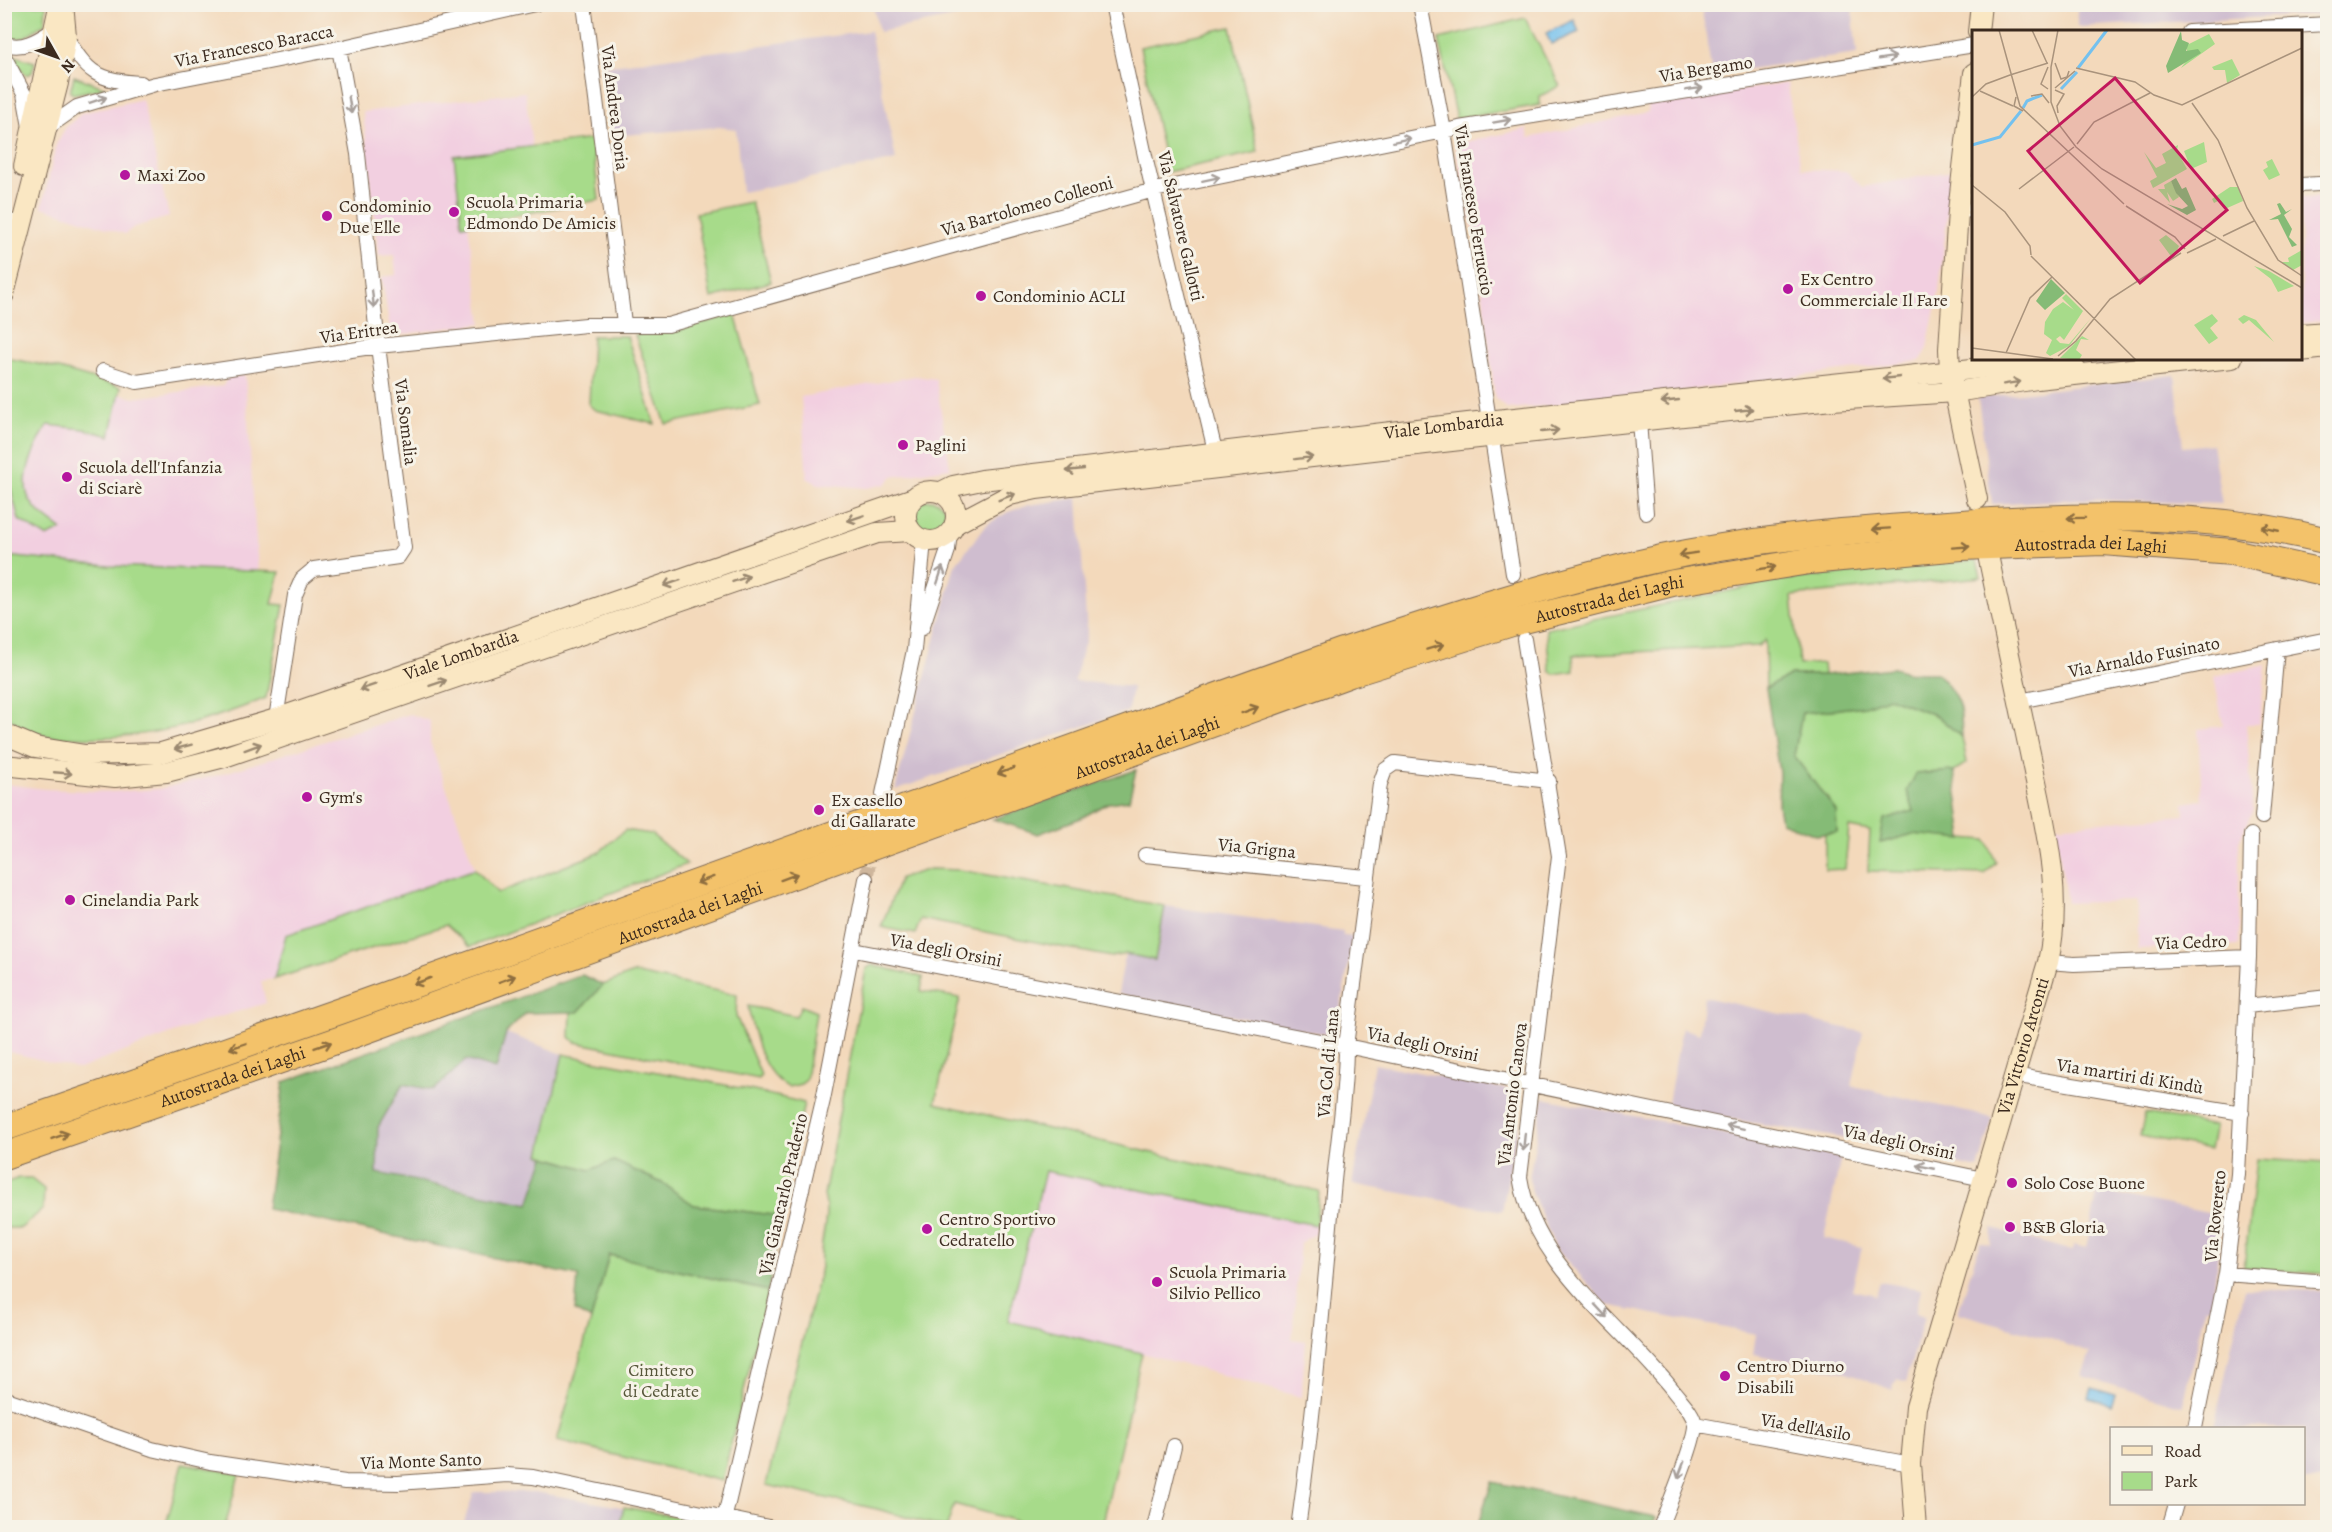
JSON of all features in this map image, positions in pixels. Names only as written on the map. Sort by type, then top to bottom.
[{"type":"highway","name":"Autostrada dei Laghi","points":[[4,1128],[346,1009],[1332,655],[1505,597],[1664,558],[1798,538],[1958,523],[2041,519],[2185,520],[2241,524],[2324,540]]},
{"type":"highway","name":"Autostrada dei Laghi","points":[[4,1155],[350,1036],[1350,674],[1512,623],[1673,583],[1809,561],[1961,547],[2103,542],[2232,552],[2328,573]]},
{"type":"highway","points":[[2103,542],[2228,564],[2328,586]]},
{"type":"main road","points":[[4,294],[59,33],[62,4]]},
{"type":"main road","points":[[1978,30],[1981,4]]},
{"type":"main road","points":[[1972,108],[1966,211],[1951,308],[1950,372],[1977,499]]},
{"type":"main road","points":[[4,245],[7,221],[39,130]]},
{"type":"main road","points":[[2302,334],[2328,332]]},
{"type":"main road","points":[[2302,351],[2328,348]]},
{"type":"main road","name":"Viale Lombardia","points":[[952,528],[1010,495],[1036,489],[1490,429],[2057,360]]},
{"type":"main road","name":"Viale Lombardia","points":[[941,492],[953,486],[982,480],[1216,455],[1490,429],[1639,421],[1832,400],[1955,392],[2037,379],[2213,360]]},
{"type":"main road","points":[[921,492],[941,492],[951,501],[956,512],[952,528],[942,539],[917,536],[905,515],[911,500],[921,492]]},
{"type":"main road","name":"Viale Lombardia","points":[[4,734],[35,747],[85,755],[161,753],[276,719],[911,500]]},
{"type":"main road","name":"Viale Lombardia","points":[[4,765],[116,777],[166,772],[224,758],[877,533],[917,536]]},
{"type":"main road","name":"Via Vittorio Arconti","points":[[1916,1527],[1911,1464],[1916,1407],[2048,962],[2054,924],[2054,890],[2046,835],[1989,560]]},
{"type":"street","name":"Via Francesco Baracca","points":[[39,130],[77,107],[155,84],[339,48],[535,4]]},
{"type":"street","name":"Via Andrea Doria","points":[[584,4],[624,324]]},
{"type":"street","name":"Via Salvatore Gallotti","points":[[1112,4],[1216,455]]},
{"type":"street","name":"Via Francesco Ferruccio","points":[[1420,4],[1444,131],[1490,429]]},
{"type":"street","points":[[2224,30],[2328,24]]},
{"type":"street","points":[[4,43],[13,47],[59,33]]},
{"type":"street","name":"Via Francesco Baracca","points":[[59,33],[95,76],[119,82],[155,84]]},
{"type":"street","name":"Via Bergamo","points":[[1444,131],[1972,45]]},
{"type":"street","name":"Via Somalia","points":[[276,719],[295,596],[302,579],[314,569],[398,557],[403,553],[358,154],[339,48]]},
{"type":"street","points":[[4,56],[24,94],[39,130]]},
{"type":"street","name":"Via Bartolomeo Colleoni","points":[[624,324],[668,325],[1154,190],[1444,131]]},
{"type":"street","points":[[2302,185],[2319,184]]},
{"type":"street","name":"Via Eritrea","points":[[103,371],[137,382],[378,346],[586,325],[624,324]]},
{"type":"street","points":[[1639,421],[1646,513]]},
{"type":"street","points":[[1490,429],[1513,574]]},
{"type":"street","points":[[883,794],[914,650],[948,550],[952,528]]},
{"type":"street","points":[[914,650],[917,536]]},
{"type":"street","name":"Via Antonio Canova","points":[[1524,639],[1549,781],[1559,856],[1520,1177],[1524,1201],[1552,1255],[1660,1375],[1690,1412],[1695,1424]]},
{"type":"street","name":"Via Arnaldo Fusinato","points":[[2019,700],[2328,639]]},
{"type":"street","points":[[2262,817],[2277,649]]},
{"type":"street","name":"Via Col di Lana","points":[[1298,1527],[1322,1329],[1333,1190],[1346,1079],[1346,1046],[1366,877],[1380,784],[1385,770],[1395,763],[1549,781]]},
{"type":"street","name":"Via Cedro","points":[[2048,962],[2074,964],[2249,957],[2251,835]]},
{"type":"street","name":"Via Grigna","points":[[1145,855],[1366,877]]},
{"type":"street","name":"Via Giancarlo Praderio","points":[[710,1527],[719,1514],[778,1296],[854,950],[866,879]]},
{"type":"street","name":"Via degli Orsini","points":[[854,950],[1346,1046],[1983,1179]]},
{"type":"street","name":"Via Rovereto","points":[[2195,1427],[2226,1274],[2242,1113],[2249,957]]},
{"type":"street","points":[[2247,1006],[2328,997]]},
{"type":"street","name":"Via martiri di Kindù","points":[[2013,1075],[2242,1113]]},
{"type":"street","points":[[2226,1274],[2328,1282]]},
{"type":"street","name":"Via Monte Santo","points":[[4,1398],[152,1449],[210,1462],[345,1482],[405,1483],[507,1475],[533,1477],[773,1527]]},
{"type":"street","points":[[1659,1527],[1687,1456],[1695,1424]]},
{"type":"street","name":"Via dell'Asilo","points":[[1695,1424],[1911,1464]]},
{"type":"street","points":[[1154,1527],[1174,1446]]},
{"type":"street","points":[[2169,1527],[2175,1505]]},
{"type":"shaded area","points":[[2327,4],[2327,14],[2077,27],[2077,5]]},
{"type":"shaded area","points":[[873,5],[976,5],[978,12],[879,32]]},
{"type":"shaded area","points":[[1701,5],[1852,5],[1857,54],[1712,74]]},
{"type":"shaded area","points":[[870,31],[896,160],[742,192],[736,129],[719,127],[612,136],[605,66]]},
{"type":"shaded area","points":[[1787,83],[1801,169],[1846,171],[1862,187],[1952,171],[1939,290],[1926,352],[1920,361],[1592,402],[1507,409],[1495,398],[1478,252],[1455,144],[1527,129],[1529,138],[1648,112],[1647,104]]},
{"type":"shaded area","name":"Scuola Primaria Edmondo De Amicis","points":[[525,92],[532,146],[592,139],[599,200],[468,224],[482,323],[391,336],[382,277],[396,275],[394,255],[379,256],[363,112]]},
{"type":"shaded area","points":[[142,99],[169,217],[134,227],[125,234],[42,207],[56,145],[66,127],[82,113]]},
{"type":"shaded area","points":[[2327,197],[2327,320],[2302,323],[2302,198]]},
{"type":"shaded area","points":[[6,358],[49,366],[121,387],[120,394],[134,398],[223,386],[228,377],[245,375],[258,571],[109,566],[5,556]]},
{"type":"shaded area","points":[[2175,375],[2183,447],[2212,444],[2222,504],[2077,499],[1992,504],[1978,398]]},
{"type":"shaded area","points":[[915,376],[936,379],[950,468],[892,477],[886,484],[867,488],[818,484],[807,478],[801,397]]},
{"type":"shaded area","points":[[1078,498],[1087,634],[1074,681],[1132,687],[1128,711],[895,790],[955,565],[986,525],[1008,512],[1029,505]]},
{"type":"shaded area","points":[[2266,665],[2259,724],[2246,724],[2253,810],[2239,841],[2239,945],[2137,949],[2137,901],[2067,903],[2055,826],[2185,815],[2184,803],[2202,800],[2198,729],[2223,726],[2214,676]]},
{"type":"shaded area","points":[[410,714],[430,721],[430,742],[475,869],[286,935],[274,979],[261,981],[266,1003],[200,1023],[79,1069],[5,1051],[5,784],[44,789],[111,792],[159,789],[219,775]]},
{"type":"shaded area","points":[[1165,906],[1343,931],[1343,935],[1354,936],[1335,1036],[1118,994],[1125,954],[1158,948]]},
{"type":"shaded area","points":[[1704,997],[1863,1032],[1852,1086],[1993,1118],[1978,1169],[1841,1138],[1667,1108],[1682,1028],[1699,1034]]},
{"type":"shaded area","points":[[506,1033],[563,1054],[540,1155],[545,1157],[530,1204],[377,1173],[378,1127],[403,1083],[434,1090],[466,1060],[496,1069]]},
{"type":"shaded area","points":[[1374,1064],[1507,1089],[1511,1092],[1519,1102],[1518,1127],[1502,1211],[1352,1184]]},
{"type":"shaded area","points":[[1543,1098],[1841,1157],[1824,1238],[1862,1247],[1852,1290],[1876,1295],[1880,1282],[1921,1289],[1915,1314],[1924,1317],[1906,1382],[1897,1379],[1892,1390],[1853,1374],[1753,1354],[1756,1334],[1607,1305],[1556,1249],[1533,1195],[1529,1179]]},
{"type":"shaded area","name":"Scuola Primaria Silvio Pellico","points":[[1045,1170],[1316,1225],[1315,1234],[1300,1243],[1292,1339],[1306,1341],[1301,1397],[1142,1353],[1007,1321]]},
{"type":"shaded area","points":[[2098,1190],[2222,1216],[2212,1307],[2205,1308],[2183,1406],[2082,1376],[2090,1353],[2051,1339],[1958,1313],[1980,1242],[1991,1245],[1992,1228],[2072,1251],[2074,1245],[2086,1248]]},
{"type":"shaded area","points":[[2244,1289],[2327,1291],[2327,1480],[2305,1480],[2305,1427],[2214,1427]]},
{"type":"shaded area","points":[[474,1492],[535,1492],[695,1520],[700,1527],[462,1528]]},
{"type":"green space","points":[[4,5],[46,5],[45,23],[23,38],[12,40],[5,34]]},
{"type":"green space","points":[[1525,18],[1560,86],[1540,96],[1540,105],[1456,119],[1439,39]]},
{"type":"green space","points":[[1231,27],[1258,152],[1167,172],[1140,47]]},
{"type":"green space","points":[[8,54],[35,62],[32,73],[26,75]]},
{"type":"green space","points":[[74,76],[106,88],[73,94],[70,92]]},
{"type":"green space","points":[[592,139],[599,200],[462,225],[454,156]]},
{"type":"green space","points":[[751,202],[771,282],[711,298],[696,213]]},
{"type":"green space","points":[[735,314],[760,405],[666,424],[635,335],[678,330]]},
{"type":"green space","points":[[592,336],[627,336],[655,424],[595,410],[589,405]]},
{"type":"green space","points":[[6,358],[49,366],[121,387],[110,436],[84,429],[48,425],[33,453],[27,475],[28,496],[39,512],[62,530],[46,537],[19,520],[10,486],[5,486]]},
{"type":"green space","points":[[930,500],[941,505],[946,516],[941,527],[930,532],[919,527],[914,516],[919,505]]},
{"type":"green space","points":[[5,556],[109,566],[280,572],[272,604],[284,605],[266,698],[220,715],[149,733],[124,736],[50,737],[28,730],[5,716]]},
{"type":"green space","points":[[1977,560],[1981,577],[1792,596],[1799,665],[1823,663],[1824,675],[1791,675],[1766,688],[1765,640],[1758,646],[1573,655],[1574,671],[1554,674],[1550,671],[1546,629],[1782,580]]},
{"type":"green space","points":[[1893,668],[1911,673],[1937,673],[1958,702],[1962,737],[1937,716],[1889,697],[1865,706],[1802,713],[1794,756],[1836,811],[1837,832],[1816,835],[1781,822],[1778,805],[1779,773],[1766,688],[1791,675],[1824,675]]},
{"type":"green space","points":[[1888,697],[1937,716],[1962,737],[1967,763],[1954,771],[1916,774],[1915,811],[1881,843],[1913,834],[1986,840],[1996,862],[1985,874],[1868,871],[1870,831],[1849,827],[1845,869],[1825,870],[1825,834],[1837,831],[1829,799],[1811,782],[1794,756],[1802,713],[1865,706]]},
{"type":"green space","points":[[1136,770],[1129,800],[1108,803],[1081,818],[1038,834],[993,819]]},
{"type":"green space","points":[[1954,771],[1963,839],[1913,834],[1880,843],[1884,819],[1914,811],[1907,791],[1916,774]]},
{"type":"green space","points":[[625,830],[651,834],[687,864],[470,947],[446,925],[274,979],[286,935],[475,869],[498,893],[598,853]]},
{"type":"green space","points":[[930,869],[960,870],[1165,906],[1155,960],[1125,954],[1111,957],[921,919],[915,934],[881,927],[900,878]]},
{"type":"green space","name":"Centro Sportivo Cedratello","points":[[872,965],[923,977],[921,991],[960,998],[935,1103],[1319,1191],[1316,1225],[1045,1171],[1008,1321],[1142,1353],[1102,1527],[1039,1527],[954,1504],[947,1527],[941,1527],[877,1509],[766,1485],[821,1267],[826,1212],[824,1195],[866,969]]},
{"type":"green space","points":[[633,973],[737,995],[736,1016],[761,1075],[759,1079],[575,1042],[570,1037],[571,1012],[578,1012],[603,985]]},
{"type":"green space","points":[[582,975],[603,985],[578,1012],[526,1013],[506,1033],[496,1069],[466,1060],[434,1090],[403,1084],[378,1127],[377,1173],[529,1204],[545,1157],[590,1170],[614,1161],[662,1183],[694,1205],[781,1216],[768,1291],[609,1255],[591,1320],[575,1311],[578,1276],[267,1209],[284,1082]]},
{"type":"green space","points":[[748,1006],[796,1016],[801,1006],[816,1012],[806,1080],[801,1084],[788,1087],[771,1072],[760,1052]]},
{"type":"green space","points":[[563,1054],[804,1103],[781,1216],[694,1205],[662,1183],[614,1161],[590,1170],[540,1155]]},
{"type":"green space","points":[[2145,1113],[2215,1126],[2210,1149],[2140,1136]]},
{"type":"green space","points":[[2256,1159],[2327,1163],[2327,1274],[2244,1268]]},
{"type":"green space","points":[[19,1178],[30,1178],[44,1189],[43,1209],[21,1228],[5,1228],[5,1183]]},
{"type":"green space","name":"Cimitero di Cedrate","points":[[609,1255],[768,1291],[722,1481],[557,1441]]},
{"type":"green space","points":[[183,1463],[239,1474],[225,1527],[165,1528]]},
{"type":"green space","points":[[1492,1482],[1656,1517],[1652,1527],[1477,1527]]},
{"type":"green space","points":[[624,1507],[695,1520],[700,1527],[619,1527]]},
{"type":"water","points":[[1574,20],[1579,32],[1551,44],[1546,33]]},
{"type":"water","points":[[2092,1388],[2115,1395],[2111,1405],[2089,1398]]},
{"type":"tunnel","points":[[866,879],[873,843]]},
{"type":"place","name":"Maxi Zoo","points":[[125,175]]},
{"type":"place","name":"Scuola Primaria Edmondo De Amicis","points":[[454,212]]},
{"type":"place","name":"Condominio Due Elle","points":[[327,216]]},
{"type":"place","name":"Ex Centro Commerciale Il Fare","points":[[1788,289]]},
{"type":"place","name":"Condominio ACLI","points":[[981,296]]},
{"type":"place","name":"Paglini","points":[[903,445]]},
{"type":"place","name":"Scuola dell'Infanzia di Sciarè","points":[[67,477]]},
{"type":"place","name":"Gym's","points":[[307,797]]},
{"type":"place","name":"Ex casello di Gallarate","points":[[819,810]]},
{"type":"place","name":"Cinelandia Park","points":[[70,900]]},
{"type":"place","name":"Solo Cose Buone","points":[[2012,1183]]},
{"type":"place","name":"B&B Gloria","points":[[2010,1227]]},
{"type":"place","name":"Centro Sportivo Cedratello","points":[[927,1229]]},
{"type":"place","name":"Scuola Primaria Silvio Pellico","points":[[1157,1282]]},
{"type":"place","name":"Centro Diurno Disabili","points":[[1725,1376]]}]
